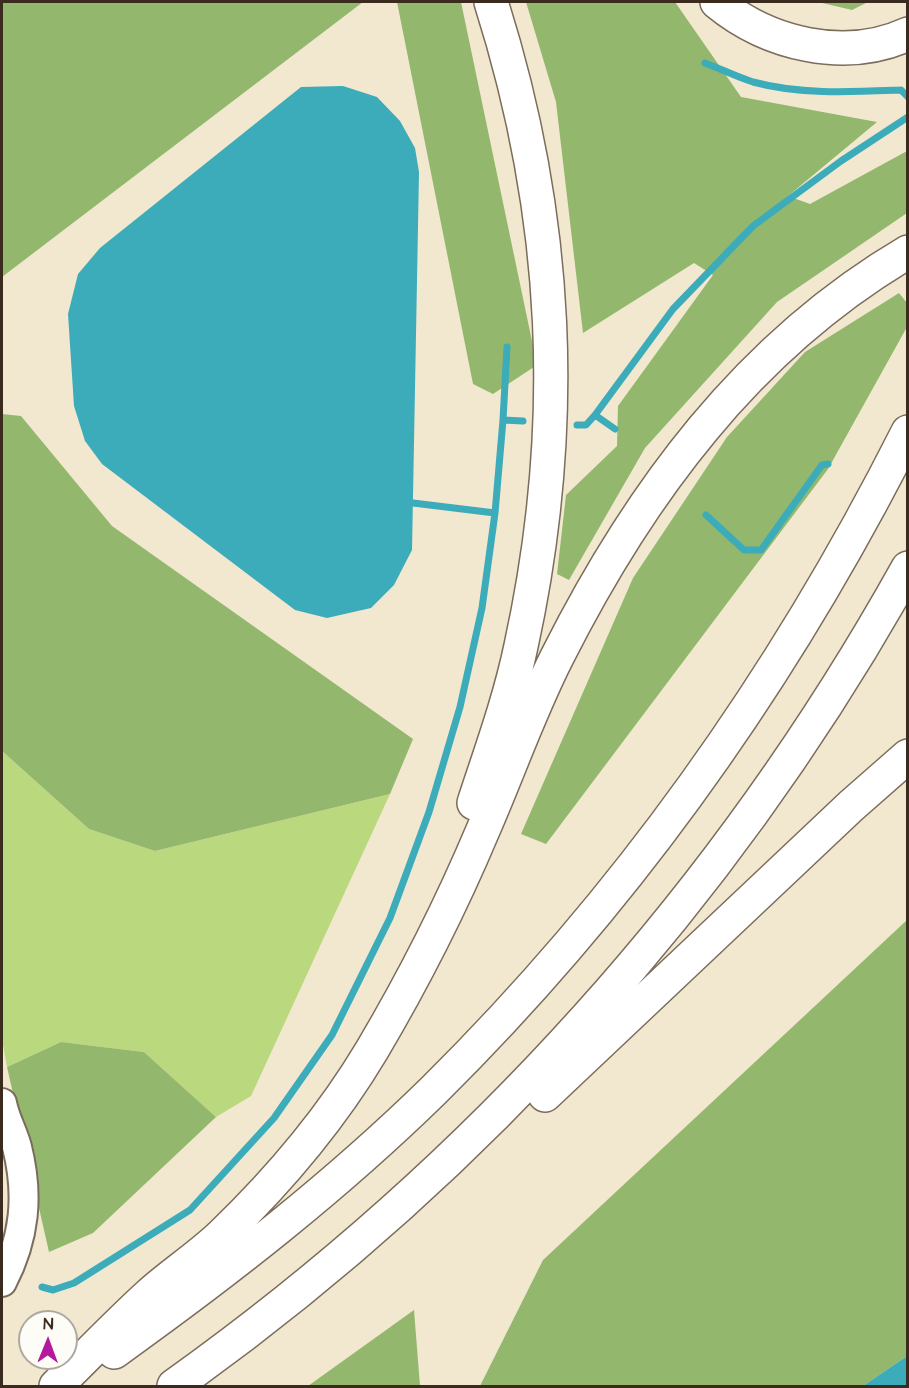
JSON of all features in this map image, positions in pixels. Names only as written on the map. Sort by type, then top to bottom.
[{"type":"highway","points":[[423,961],[521,648],[537,563],[548,475],[552,401],[551,332],[547,266],[538,187],[522,109],[491,2]]},
{"type":"highway","points":[[717,2],[751,26],[779,39],[808,46],[838,47],[872,44],[908,34]]},
{"type":"highway","points":[[56,1386],[150,1294],[221,1237],[301,1149],[370,1053],[423,961],[483,832],[555,660],[614,550],[662,479],[717,409],[771,353],[826,307],[908,252]]},
{"type":"highway","points":[[66,1386],[217,1278],[341,1175],[432,1091],[546,972],[649,848],[746,713],[832,573],[908,432]]},
{"type":"highway","points":[[174,1386],[286,1304],[412,1196],[559,1050],[613,991],[742,828],[814,725],[908,568]]},
{"type":"highway","points":[[412,1196],[486,1144],[546,1095],[851,806],[908,756]]},
{"type":"lane","points":[[2,1110],[16,1146],[26,1190],[22,1231],[2,1282]]},
{"type":"green space","points":[[2,2],[363,2],[2,277]]},
{"type":"green space","points":[[397,2],[461,2],[537,365],[493,394],[473,384]]},
{"type":"green space","points":[[526,2],[675,2],[741,97],[877,122],[788,196],[810,204],[907,151],[907,213],[777,302],[645,448],[569,580],[557,574],[566,495],[617,446],[618,406],[713,275],[694,263],[583,333],[556,102]]},
{"type":"green space","points":[[818,2],[868,2],[852,10]]},
{"type":"green space","points":[[899,293],[907,303],[907,327],[828,469],[546,844],[521,834],[633,578],[727,437],[805,352]]},
{"type":"green space","points":[[2,414],[21,416],[112,526],[413,739],[390,794],[155,851],[89,829],[2,751]]},
{"type":"green space","points":[[2,751],[89,829],[155,851],[390,794],[251,1096],[216,1117],[144,1052],[61,1042],[7,1067],[2,1039]]},
{"type":"green space","points":[[907,920],[907,1356],[863,1386],[480,1386],[543,1260]]},
{"type":"green space","points":[[61,1042],[144,1052],[216,1117],[93,1233],[49,1252],[7,1067]]},
{"type":"green space","points":[[414,1310],[420,1386],[308,1386]]},
{"type":"water","points":[[343,86],[377,97],[400,121],[415,148],[419,172],[412,550],[394,585],[371,608],[327,618],[295,610],[102,464],[85,441],[74,406],[68,314],[78,274],[100,248],[301,87]]},
{"type":"water","points":[[907,1356],[907,1386],[863,1386]]},
{"type":"waterway","points":[[705,63],[747,80],[771,86],[827,92],[901,90],[908,97]]},
{"type":"waterway","points":[[577,425],[586,425],[595,415],[673,309],[753,226],[841,161],[908,117]]},
{"type":"waterway","points":[[503,420],[507,347]]},
{"type":"waterway","points":[[595,415],[615,429]]},
{"type":"waterway","points":[[495,513],[503,420],[523,421]]},
{"type":"waterway","points":[[706,515],[744,550],[761,550],[822,465],[828,464]]},
{"type":"waterway","points":[[42,1287],[53,1290],[74,1283],[190,1210],[274,1118],[332,1035],[390,918],[429,812],[460,707],[482,608],[495,513],[413,503]]}]
